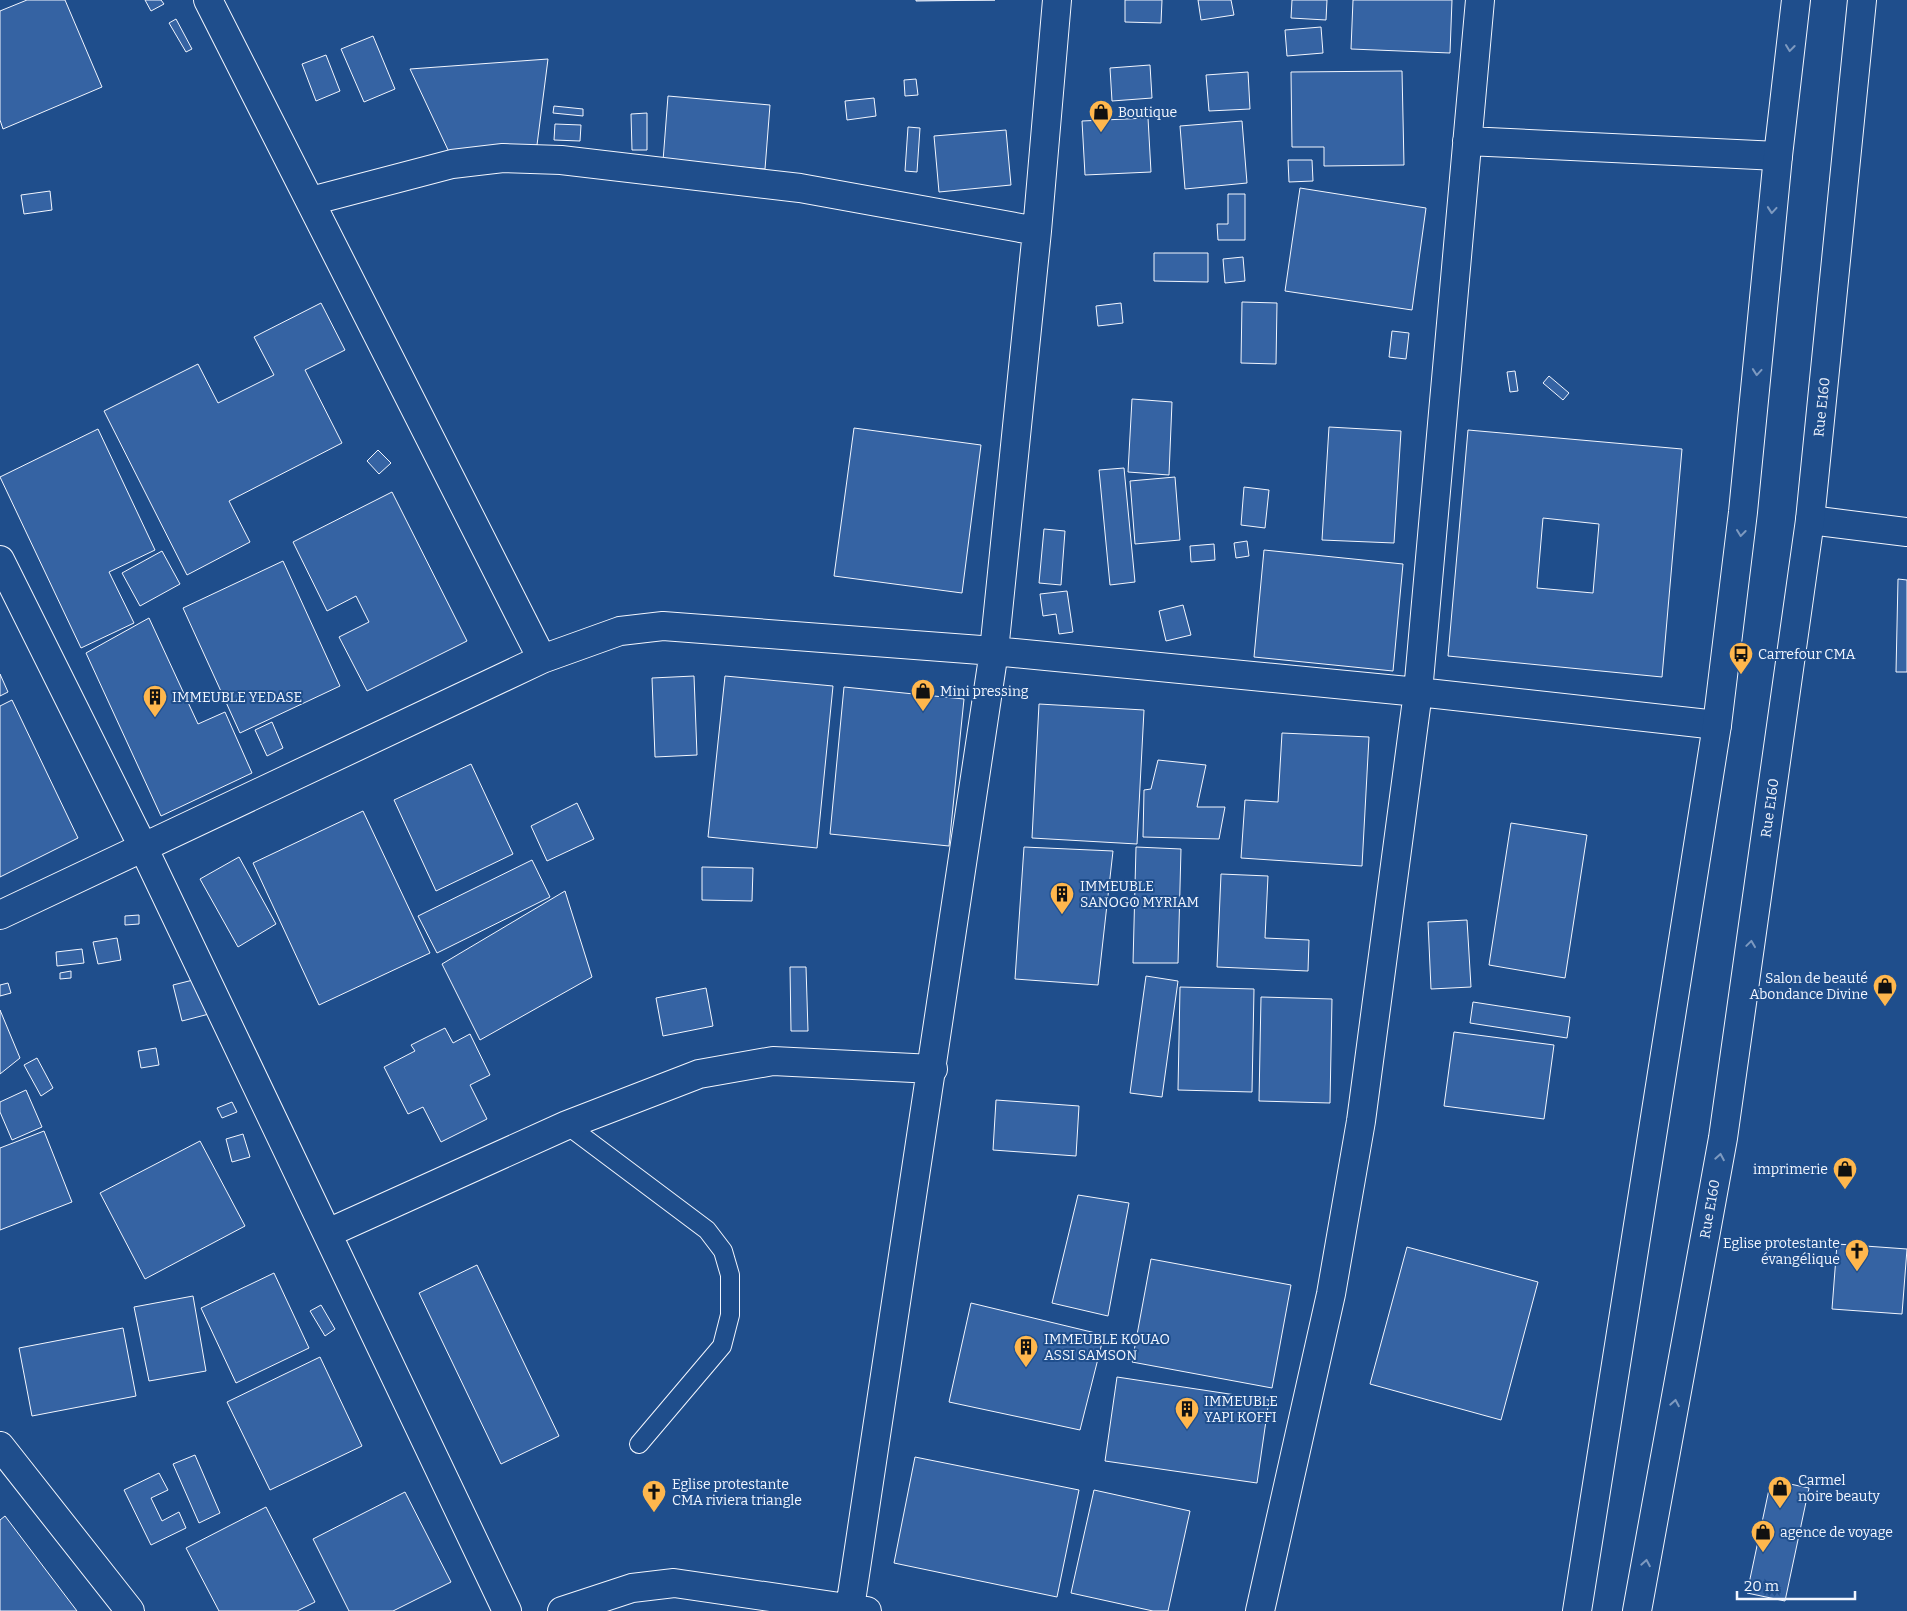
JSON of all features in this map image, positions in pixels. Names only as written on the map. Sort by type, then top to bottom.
[{"type":"street","points":[[208,0],[542,659]]},
{"type":"street","points":[[562,1611],[632,1588],[674,1583],[860,1609],[932,1069],[994,651],[1037,231],[1057,0]]},
{"type":"street","points":[[1260,1611],[1331,1294],[1361,1120],[1418,692],[1480,0]]},
{"type":"street","points":[[1577,1611],[1718,725],[1744,512],[1778,156],[1796,0]]},
{"type":"street","name":"Rue E160","points":[[1637,1611],[1724,1138],[1810,520],[1862,0]]},
{"type":"street","points":[[1467,141],[1778,156]]},
{"type":"street","points":[[311,201],[452,164],[502,158],[551,160],[800,188],[1037,231]]},
{"type":"street","points":[[1810,520],[1907,532]]},
{"type":"street","points":[[0,560],[143,847],[507,1611]]},
{"type":"street","points":[[0,914],[542,659],[620,631],[663,626],[994,651],[1418,692],[1718,725]]},
{"type":"street","points":[[328,1233],[567,1125],[699,1074],[773,1061],[932,1069]]},
{"type":"street","points":[[0,1446],[130,1611]]},
{"type":"lane","points":[[567,1125],[706,1230],[723,1251],[730,1275],[730,1316],[722,1346],[638,1444]]},
{"type":"building","points":[[27,0],[65,0],[102,87],[3,129],[0,120],[0,11]]},
{"type":"building","points":[[145,0],[161,0],[164,4],[151,11]]},
{"type":"building","points":[[916,0],[995,0],[916,1]]},
{"type":"building","points":[[1125,0],[1162,0],[1161,23],[1125,22]]},
{"type":"building","points":[[1198,0],[1231,0],[1234,15],[1201,20]]},
{"type":"building","points":[[1292,0],[1327,0],[1326,20],[1291,18]]},
{"type":"building","points":[[1353,0],[1452,0],[1450,53],[1351,49]]},
{"type":"building","points":[[176,19],[192,49],[186,52],[169,23]]},
{"type":"building","points":[[1321,27],[1323,53],[1287,56],[1285,30]]},
{"type":"building","points":[[373,36],[395,89],[364,102],[341,49]]},
{"type":"building","points":[[326,55],[340,91],[316,101],[302,64]]},
{"type":"building","points":[[548,59],[537,145],[449,152],[410,69]]},
{"type":"building","points":[[1150,65],[1152,98],[1112,101],[1110,68]]},
{"type":"building","points":[[1402,71],[1404,165],[1324,166],[1324,147],[1292,147],[1291,72]]},
{"type":"building","points":[[1248,72],[1250,109],[1209,111],[1206,75]]},
{"type":"building","points":[[916,79],[918,95],[905,96],[904,80]]},
{"type":"building","points":[[668,96],[770,105],[765,169],[663,161]]},
{"type":"building","points":[[874,98],[876,116],[847,120],[845,101]]},
{"type":"building","points":[[554,106],[583,109],[583,116],[553,113]]},
{"type":"building","points":[[647,113],[647,150],[632,150],[631,114]]},
{"type":"building","points":[[1148,118],[1151,172],[1085,175],[1082,121]]},
{"type":"building","points":[[1242,121],[1247,183],[1185,189],[1180,126]]},
{"type":"building","points":[[555,124],[581,125],[580,141],[554,140]]},
{"type":"building","points":[[908,127],[920,128],[917,172],[905,171]]},
{"type":"building","points":[[1006,130],[1011,185],[939,192],[934,136]]},
{"type":"building","points":[[1288,160],[1312,160],[1313,181],[1289,182]]},
{"type":"building","points":[[1300,188],[1426,208],[1412,310],[1285,291]]},
{"type":"building","points":[[50,191],[52,210],[24,214],[21,195]]},
{"type":"building","points":[[1228,194],[1245,194],[1245,240],[1218,240],[1217,224],[1228,224]]},
{"type":"building","points":[[1154,253],[1208,253],[1208,282],[1154,281]]},
{"type":"building","points":[[1243,257],[1245,281],[1225,283],[1223,259]]},
{"type":"building","points":[[1242,302],[1277,303],[1276,364],[1241,363]]},
{"type":"building","points":[[321,303],[345,350],[305,370],[342,443],[229,501],[250,542],[187,575],[104,411],[198,364],[218,403],[274,375],[254,337]]},
{"type":"building","points":[[1121,303],[1123,323],[1098,326],[1096,306]]},
{"type":"building","points":[[1392,331],[1409,333],[1406,359],[1389,357]]},
{"type":"building","points":[[1515,371],[1518,391],[1510,392],[1507,372]]},
{"type":"building","points":[[1549,376],[1569,393],[1563,400],[1543,383]]},
{"type":"building","points":[[1132,399],[1172,402],[1169,475],[1128,472]]},
{"type":"building","points":[[1329,427],[1401,431],[1394,543],[1322,540]]},
{"type":"building","points":[[854,428],[981,445],[962,593],[834,576]]},
{"type":"building","points":[[98,429],[155,550],[109,572],[134,623],[81,648],[0,477]]},
{"type":"building","points":[[1468,430],[1682,449],[1662,677],[1448,656]],"holes":[[[1543,518],[1599,524],[1593,593],[1537,588]]]},
{"type":"building","points":[[378,450],[391,463],[379,474],[367,461]]},
{"type":"building","points":[[1124,468],[1135,582],[1110,585],[1099,470]]},
{"type":"building","points":[[1175,477],[1180,540],[1135,544],[1130,481]]},
{"type":"building","points":[[1244,487],[1269,490],[1265,528],[1241,525]]},
{"type":"building","points":[[392,492],[467,641],[367,691],[339,637],[369,622],[356,596],[327,611],[293,542]]},
{"type":"building","points":[[1044,529],[1065,531],[1061,585],[1039,583]]},
{"type":"building","points":[[1247,541],[1249,556],[1236,558],[1234,543]]},
{"type":"building","points":[[1214,544],[1215,560],[1191,562],[1190,546]]},
{"type":"building","points":[[1264,550],[1403,564],[1393,671],[1254,657]]},
{"type":"building","points":[[162,551],[180,584],[140,606],[122,573]]},
{"type":"building","points":[[283,561],[340,686],[240,733],[183,608]]},
{"type":"building","points":[[1898,579],[1907,580],[1907,672],[1896,672]]},
{"type":"building","points":[[1067,591],[1073,632],[1059,634],[1056,614],[1043,616],[1040,594]]},
{"type":"building","points":[[1183,605],[1191,635],[1166,641],[1159,611]]},
{"type":"building","name":"IMMEUBLE YEDASE","points":[[149,618],[198,724],[225,712],[252,773],[161,816],[86,653]]},
{"type":"building","points":[[0,674],[8,692],[0,696]]},
{"type":"building","points":[[694,676],[697,755],[655,757],[652,678]]},
{"type":"building","points":[[725,676],[833,686],[817,848],[708,837]]},
{"type":"building","points":[[844,687],[964,699],[949,846],[830,834]]},
{"type":"building","points":[[12,700],[78,838],[0,877],[0,706]]},
{"type":"building","points":[[1039,704],[1144,710],[1137,844],[1032,838]]},
{"type":"building","points":[[272,722],[283,748],[267,756],[255,730]]},
{"type":"building","points":[[1282,733],[1369,737],[1362,866],[1241,858],[1245,800],[1278,802]]},
{"type":"building","points":[[1158,760],[1206,765],[1197,807],[1225,807],[1219,839],[1143,837],[1144,790],[1151,789]]},
{"type":"building","points":[[471,764],[513,854],[436,891],[394,800]]},
{"type":"building","points":[[577,803],[594,839],[547,861],[531,826]]},
{"type":"building","points":[[363,811],[430,953],[319,1005],[253,863]]},
{"type":"building","points":[[1511,823],[1587,835],[1565,978],[1489,965]]},
{"type":"building","name":"IMMEUBLE SANOGO MYRIAM","points":[[1024,847],[1113,851],[1098,985],[1015,979]]},
{"type":"building","points":[[1136,847],[1181,849],[1178,963],[1133,963]]},
{"type":"building","points":[[239,857],[276,924],[238,947],[200,879]]},
{"type":"building","points":[[532,860],[550,897],[437,953],[418,916]]},
{"type":"building","points":[[702,867],[753,868],[752,901],[702,900]]},
{"type":"building","points":[[1221,874],[1268,876],[1265,938],[1309,940],[1308,971],[1217,967]]},
{"type":"building","points":[[565,891],[592,977],[480,1040],[442,964]]},
{"type":"building","points":[[139,915],[139,924],[125,925],[125,916]]},
{"type":"building","points":[[1467,920],[1471,987],[1431,989],[1428,922]]},
{"type":"building","points":[[117,938],[121,960],[98,964],[93,942]]},
{"type":"building","points":[[82,949],[84,963],[57,966],[56,952]]},
{"type":"building","points":[[790,967],[806,967],[808,1031],[791,1031]]},
{"type":"building","points":[[71,971],[71,978],[60,979],[60,973]]},
{"type":"building","points":[[1146,976],[1178,981],[1162,1097],[1130,1093]]},
{"type":"building","points":[[201,978],[209,1014],[182,1021],[173,985]]},
{"type":"building","points":[[8,983],[11,993],[0,996],[0,985]]},
{"type":"building","points":[[1180,987],[1254,989],[1252,1092],[1178,1090]]},
{"type":"building","points":[[706,988],[713,1026],[663,1036],[656,998]]},
{"type":"building","points":[[1261,997],[1332,999],[1330,1103],[1259,1101]]},
{"type":"building","points":[[1473,1002],[1570,1017],[1567,1038],[1470,1023]]},
{"type":"building","points":[[0,1010],[20,1058],[0,1074]]},
{"type":"building","points":[[445,1028],[453,1043],[470,1034],[490,1075],[470,1085],[487,1119],[441,1142],[423,1107],[408,1114],[384,1067],[415,1051],[411,1045]]},
{"type":"building","points":[[1454,1032],[1554,1045],[1544,1119],[1444,1106]]},
{"type":"building","points":[[156,1048],[159,1065],[141,1068],[138,1051]]},
{"type":"building","points":[[37,1058],[53,1088],[41,1096],[24,1065]]},
{"type":"building","points":[[26,1090],[42,1127],[12,1140],[0,1112],[0,1102]]},
{"type":"building","points":[[996,1100],[1079,1106],[1076,1156],[993,1150]]},
{"type":"building","points":[[232,1102],[237,1112],[222,1118],[217,1108]]},
{"type":"building","points":[[44,1131],[72,1202],[0,1230],[0,1148]]},
{"type":"building","points":[[243,1134],[250,1157],[232,1162],[226,1139]]},
{"type":"building","points":[[200,1141],[245,1226],[145,1279],[100,1193]]},
{"type":"building","points":[[1078,1195],[1129,1203],[1108,1316],[1052,1303]]},
{"type":"building","points":[[1837,1244],[1907,1249],[1902,1314],[1832,1309]]},
{"type":"building","points":[[1407,1247],[1538,1282],[1501,1420],[1370,1384]]},
{"type":"building","points":[[1151,1259],[1291,1285],[1272,1388],[1132,1362]]},
{"type":"building","points":[[477,1265],[559,1436],[501,1464],[419,1293]]},
{"type":"building","points":[[274,1273],[309,1348],[236,1383],[201,1308]]},
{"type":"building","points":[[193,1296],[206,1371],[149,1381],[134,1307]]},
{"type":"building","name":"IMMEUBLE KOUAO ASSI SAMSON","points":[[971,1303],[1104,1335],[1080,1430],[949,1402]]},
{"type":"building","points":[[321,1305],[335,1329],[325,1336],[310,1311]]},
{"type":"building","points":[[123,1328],[136,1396],[32,1416],[19,1348]]},
{"type":"building","points":[[320,1357],[362,1446],[270,1490],[227,1402]]},
{"type":"building","name":"IMMEUBLE YAPI KOFFI","points":[[1117,1377],[1269,1400],[1257,1483],[1105,1461]]},
{"type":"building","points":[[195,1455],[220,1513],[199,1523],[173,1464]]},
{"type":"building","points":[[915,1457],[1079,1490],[1057,1597],[894,1563]]},
{"type":"building","points":[[159,1473],[168,1490],[151,1498],[162,1521],[179,1512],[186,1528],[151,1545],[124,1490]]},
{"type":"building","points":[[1771,1480],[1809,1488],[1785,1601],[1747,1593]]},
{"type":"building","points":[[1094,1490],[1190,1511],[1168,1611],[1153,1611],[1071,1593]]},
{"type":"building","points":[[405,1492],[451,1582],[393,1611],[349,1611],[313,1539]]},
{"type":"building","points":[[266,1507],[315,1602],[297,1611],[219,1611],[186,1548]]},
{"type":"building","points":[[5,1516],[77,1611],[0,1611],[0,1520]]},
{"type":"place","name":"Boutique","points":[[1101,133]]},
{"type":"place","name":"Carrefour CMA","points":[[1741,675]]},
{"type":"place","name":"Mini pressing","points":[[923,712]]},
{"type":"place","name":"IMMEUBLE YEDASE","points":[[155,718]]},
{"type":"place","name":"IMMEUBLE SANOGO MYRIAM","points":[[1062,915]]},
{"type":"place","name":"Salon de beauté Abondance Divine","points":[[1885,1007]]},
{"type":"place","name":"imprimerie","points":[[1845,1190]]},
{"type":"place","name":"Eglise protestante évangélique","points":[[1857,1272]]},
{"type":"place","name":"IMMEUBLE KOUAO ASSI SAMSON","points":[[1026,1368]]},
{"type":"place","name":"IMMEUBLE YAPI KOFFI","points":[[1187,1430]]},
{"type":"place","name":"Carmel noire beauty","points":[[1780,1509]]},
{"type":"place","name":"Eglise protestante CMA riviera triangle","points":[[654,1513]]},
{"type":"place","name":"agence de voyage","points":[[1763,1553]]}]
